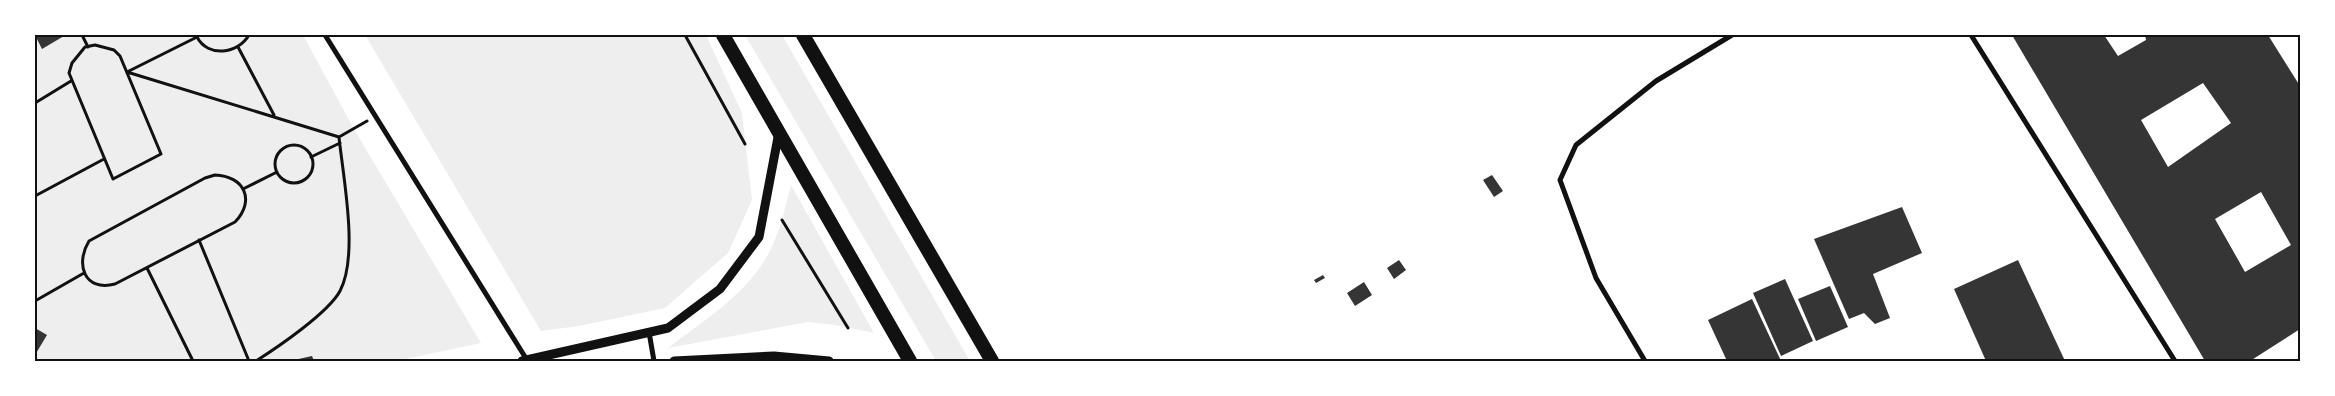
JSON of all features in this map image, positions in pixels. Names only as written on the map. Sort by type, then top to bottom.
[{"type":"highway","points":[[722,35],[780,131],[910,361]]},
{"type":"highway","points":[[803,35],[992,361]]},
{"type":"street","points":[[326,35],[524,361],[668,328],[720,289],[759,236],[780,131]]},
{"type":"street","points":[[1645,361],[1596,278],[1560,180],[1576,145],[1656,81],[1732,35]]},
{"type":"street","points":[[1971,35],[2175,361]]},
{"type":"street","points":[[649,332],[654,361]]},
{"type":"street","points":[[674,361],[774,356],[829,361]]},
{"type":"path","points":[[82,35],[88,47]]},
{"type":"path","points":[[127,72],[196,36],[206,47],[215,51],[225,51],[238,47],[249,35]]},
{"type":"path","points":[[685,35],[745,144]]},
{"type":"path","points":[[95,45],[114,50],[120,56],[161,154],[113,179],[69,73],[72,63],[84,47],[88,47],[95,45]]},
{"type":"path","points":[[238,47],[274,116]]},
{"type":"path","points":[[127,72],[339,136],[376,116]]},
{"type":"path","points":[[35,103],[71,81]]},
{"type":"path","points":[[256,361],[329,306],[340,292],[346,275],[349,231],[339,136]]},
{"type":"path","points":[[311,157],[340,143]]},
{"type":"path","points":[[298,145],[304,148],[311,157],[311,170],[304,180],[285,181],[277,172],[275,166],[277,154],[286,146],[298,145]]},
{"type":"path","points":[[35,196],[104,159]]},
{"type":"path","points":[[243,189],[277,172]]},
{"type":"path","points":[[222,176],[232,179],[246,194],[246,205],[242,215],[235,222],[199,240],[108,286],[97,285],[89,280],[84,273],[82,258],[89,241],[95,236],[206,178],[222,176]]},
{"type":"path","points":[[782,220],[848,328]]},
{"type":"path","points":[[199,240],[249,361]]},
{"type":"path","points":[[146,268],[193,361]]},
{"type":"path","points":[[35,301],[84,273]]},
{"type":"shaded area","points":[[35,35],[303,35],[354,129],[481,343],[397,361],[35,361]]},
{"type":"shaded area","points":[[365,35],[706,35],[742,113],[752,200],[728,253],[665,308],[579,326],[541,331]]},
{"type":"shaded area","points":[[745,35],[782,35],[970,361],[936,361]]},
{"type":"shaded area","points":[[791,185],[874,333],[808,322],[668,348],[721,308],[757,272],[775,241]]},
{"type":"building","points":[[35,35],[63,35],[64,36],[42,49]]},
{"type":"building","points":[[2012,35],[2104,35],[2118,56],[2146,40],[2145,35],[2268,35],[2300,86],[2300,329],[2250,361],[2205,361]],"holes":[[[2203,83],[2231,123],[2168,167],[2141,120]],[[2261,192],[2291,245],[2245,272],[2215,219]]]},
{"type":"building","points":[[1492,175],[1503,191],[1494,197],[1483,180]]},
{"type":"building","points":[[1902,207],[1922,253],[1873,274],[1890,318],[1875,324],[1864,313],[1849,319],[1814,239]]},
{"type":"building","points":[[1399,260],[1406,270],[1394,279],[1387,268]]},
{"type":"building","points":[[2018,260],[2065,361],[1986,361],[1954,289]]},
{"type":"building","points":[[1323,275],[1325,278],[1316,283],[1314,280]]},
{"type":"building","points":[[1785,279],[1813,341],[1781,356],[1753,293]]},
{"type":"building","points":[[1364,282],[1372,295],[1355,306],[1347,293]]},
{"type":"building","points":[[1830,286],[1848,327],[1816,341],[1798,299]]},
{"type":"building","points":[[1752,299],[1781,361],[1727,361],[1708,320]]},
{"type":"building","points":[[35,328],[47,335],[35,355]]},
{"type":"building","points":[[312,356],[314,361],[294,361],[294,360]]}]
